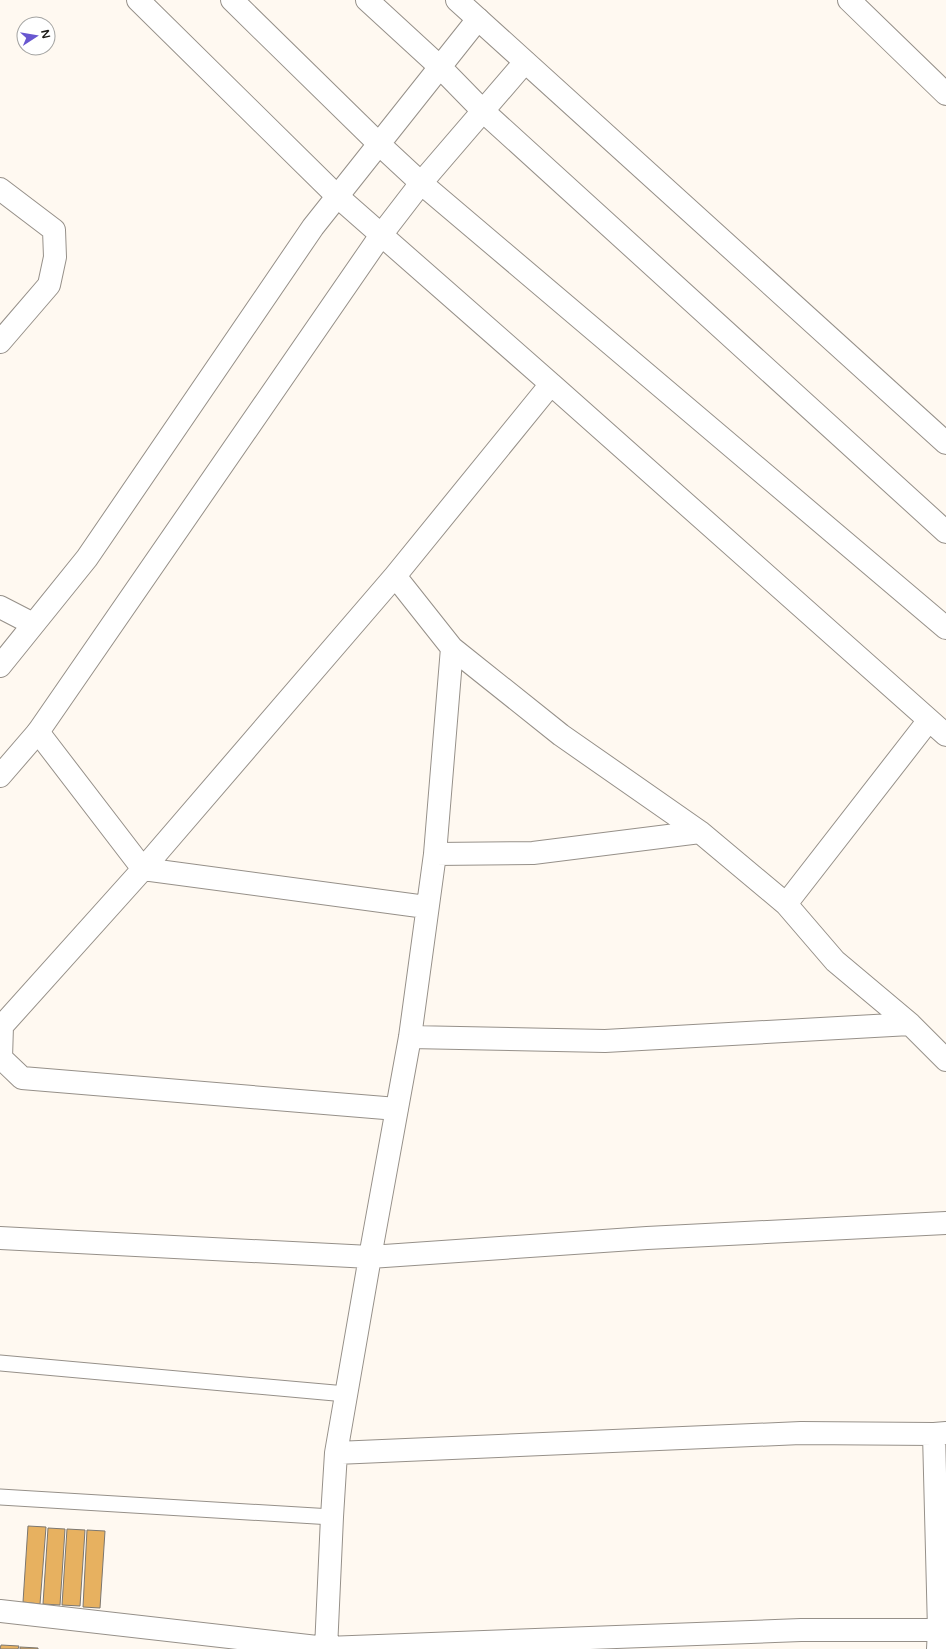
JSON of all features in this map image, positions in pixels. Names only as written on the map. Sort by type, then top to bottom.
[{"type":"street","points":[[138,0],[337,196],[946,735]]},
{"type":"street","points":[[232,0],[421,183],[946,628]]},
{"type":"street","points":[[366,0],[440,67],[483,111],[946,532]]},
{"type":"street","points":[[457,0],[946,443]]},
{"type":"street","points":[[849,0],[945,92]]},
{"type":"street","points":[[0,666],[87,558],[313,226],[478,19]]},
{"type":"street","points":[[0,776],[38,732],[381,234],[421,183],[525,62]]},
{"type":"street","points":[[0,189],[54,230],[55,257],[49,285],[0,342]]},
{"type":"street","points":[[397,1109],[22,1078],[1,1058],[2,1026],[143,869],[395,576],[551,384]]},
{"type":"street","points":[[395,576],[452,648],[561,734],[700,832],[786,904],[835,961],[910,1024],[946,1060]]},
{"type":"street","points":[[0,607],[33,624]]},
{"type":"street","points":[[326,1649],[336,1453],[410,1037],[426,907],[435,854],[452,648]]},
{"type":"street","points":[[786,904],[929,720]]},
{"type":"street","points":[[38,732],[143,869],[426,907]]},
{"type":"street","points":[[435,854],[533,853],[700,832]]},
{"type":"street","points":[[410,1037],[605,1041],[910,1024]]},
{"type":"street","points":[[0,1238],[370,1257],[647,1238],[946,1223]]},
{"type":"street","points":[[0,1611],[326,1649],[801,1630],[938,1640],[940,1434],[801,1433],[336,1453]]},
{"type":"lane","points":[[0,1363],[346,1394]]},
{"type":"lane","points":[[0,1497],[332,1517]]},
{"type":"building","points":[[28,1526],[46,1527],[40,1604],[23,1602]]},
{"type":"building","points":[[48,1528],[65,1529],[60,1605],[43,1604]]},
{"type":"building","points":[[67,1529],[85,1530],[80,1606],[62,1605]]},
{"type":"building","points":[[87,1530],[105,1531],[100,1608],[83,1607]]},
{"type":"building","points":[[1,1645],[19,1646],[18,1649],[0,1649]]},
{"type":"building","points":[[20,1647],[38,1648],[38,1649],[20,1649]]}]
